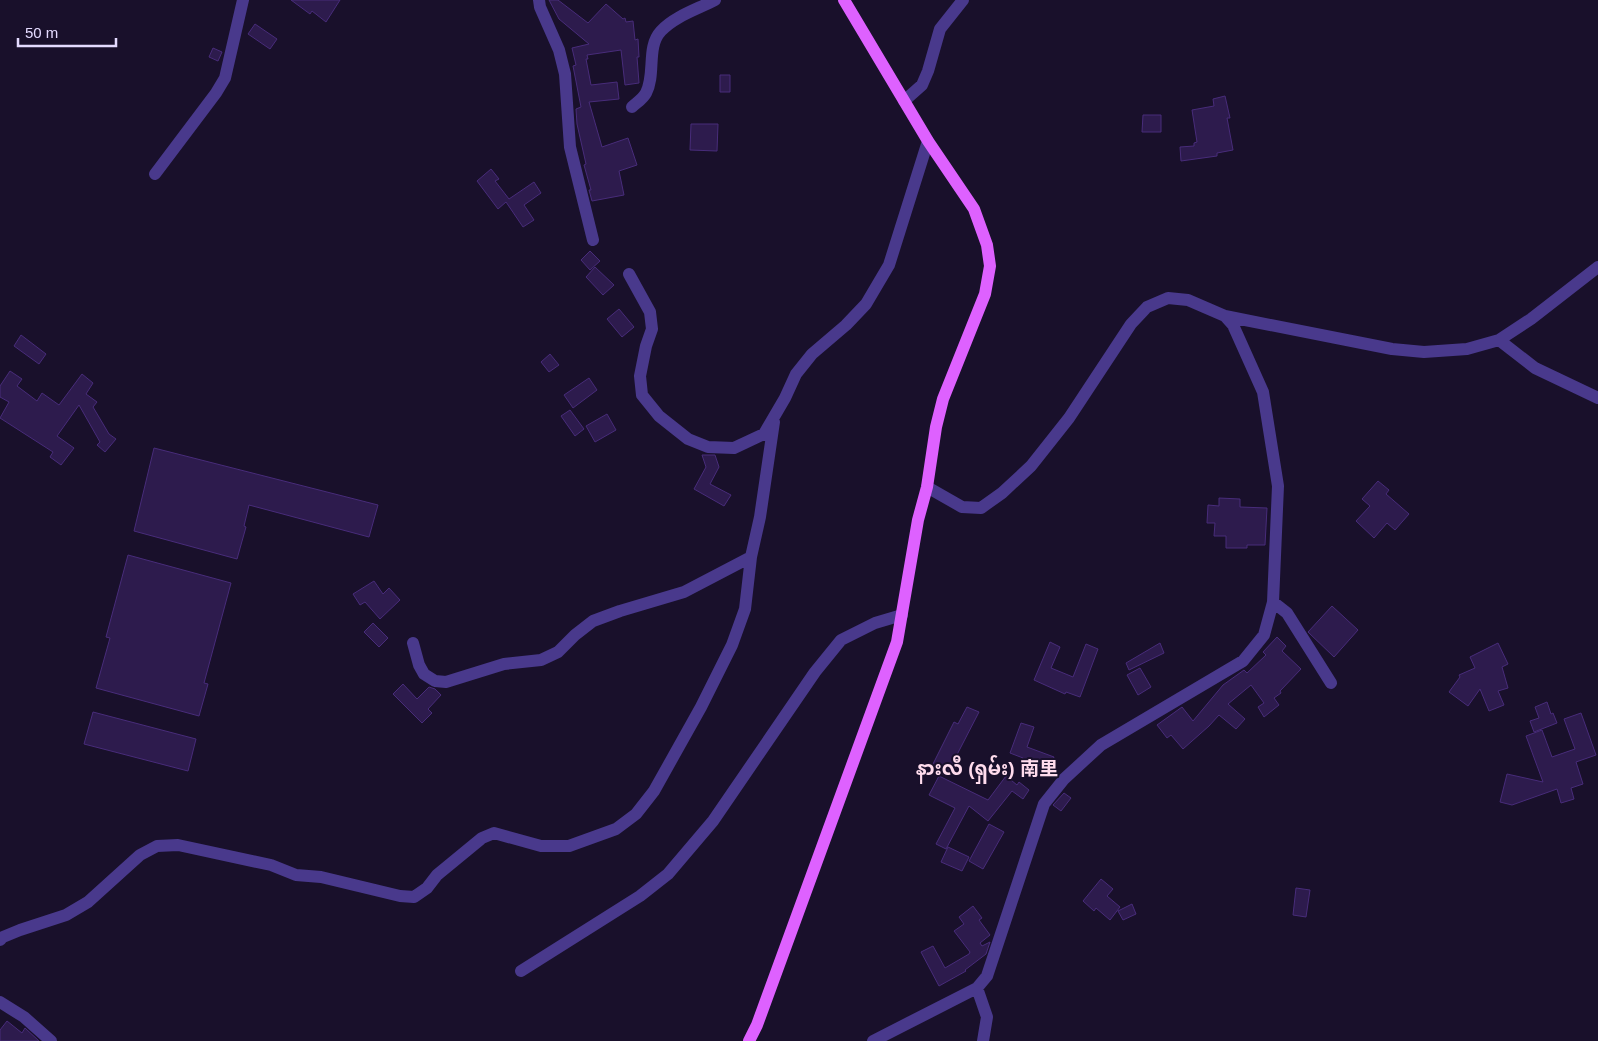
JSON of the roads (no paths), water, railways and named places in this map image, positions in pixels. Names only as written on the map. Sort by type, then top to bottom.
[{"type":"main road","points":[[749,1041],[760,1016],[897,642],[918,520],[927,487],[936,427],[943,399],[985,294],[990,266],[987,245],[974,209],[928,141],[844,0]]},
{"type":"street","points":[[155,174],[216,93],[225,78],[243,0]]},
{"type":"street","points":[[539,0],[540,7],[559,50],[565,74],[570,147],[594,240]]},
{"type":"street","points":[[632,107],[645,95],[651,80],[654,42],[660,32],[670,23],[715,0]]},
{"type":"street","points":[[904,101],[922,85],[940,29],[963,0]]},
{"type":"street","points":[[628,274],[650,312],[652,328],[640,376],[642,394],[659,416],[688,439],[708,447],[734,448],[764,434],[796,374],[812,354],[846,325],[866,304],[889,265],[928,141]]},
{"type":"street","points":[[927,487],[962,507],[981,508],[1002,493],[1031,466],[1069,418],[1126,332],[1147,307],[1168,298],[1188,300],[1225,316],[1392,349],[1424,352],[1467,349],[1499,340],[1598,267]]},
{"type":"street","points":[[873,1041],[978,988],[987,976],[1044,804],[1064,779],[1101,745],[1243,661],[1264,635],[1273,602],[1278,486],[1263,392],[1233,325],[1225,316]]},
{"type":"street","points":[[1499,340],[1535,368],[1598,398]]},
{"type":"street","points":[[0,940],[20,930],[66,915],[88,902],[140,855],[157,846],[178,845],[271,865],[296,875],[321,877],[400,896],[414,897],[427,888],[437,875],[482,838],[494,833],[541,846],[568,846],[616,829],[636,814],[654,791],[728,654],[746,609],[751,557],[760,517],[774,417]]},
{"type":"street","points":[[413,643],[424,674],[435,681],[446,682],[504,664],[541,660],[558,652],[574,635],[593,620],[684,592],[751,557]]},
{"type":"street","points":[[1273,602],[1287,613],[1331,683]]},
{"type":"street","points":[[522,971],[640,896],[668,874],[713,821],[815,672],[841,640],[875,623],[902,616]]},
{"type":"street","points":[[978,988],[987,1017],[983,1041]]},
{"type":"street","points":[[0,1002],[24,1017],[51,1041]]},
{"type":"district","name":"နားလီ (ရှမ်း) 南里","points":[[987,768]]}]
